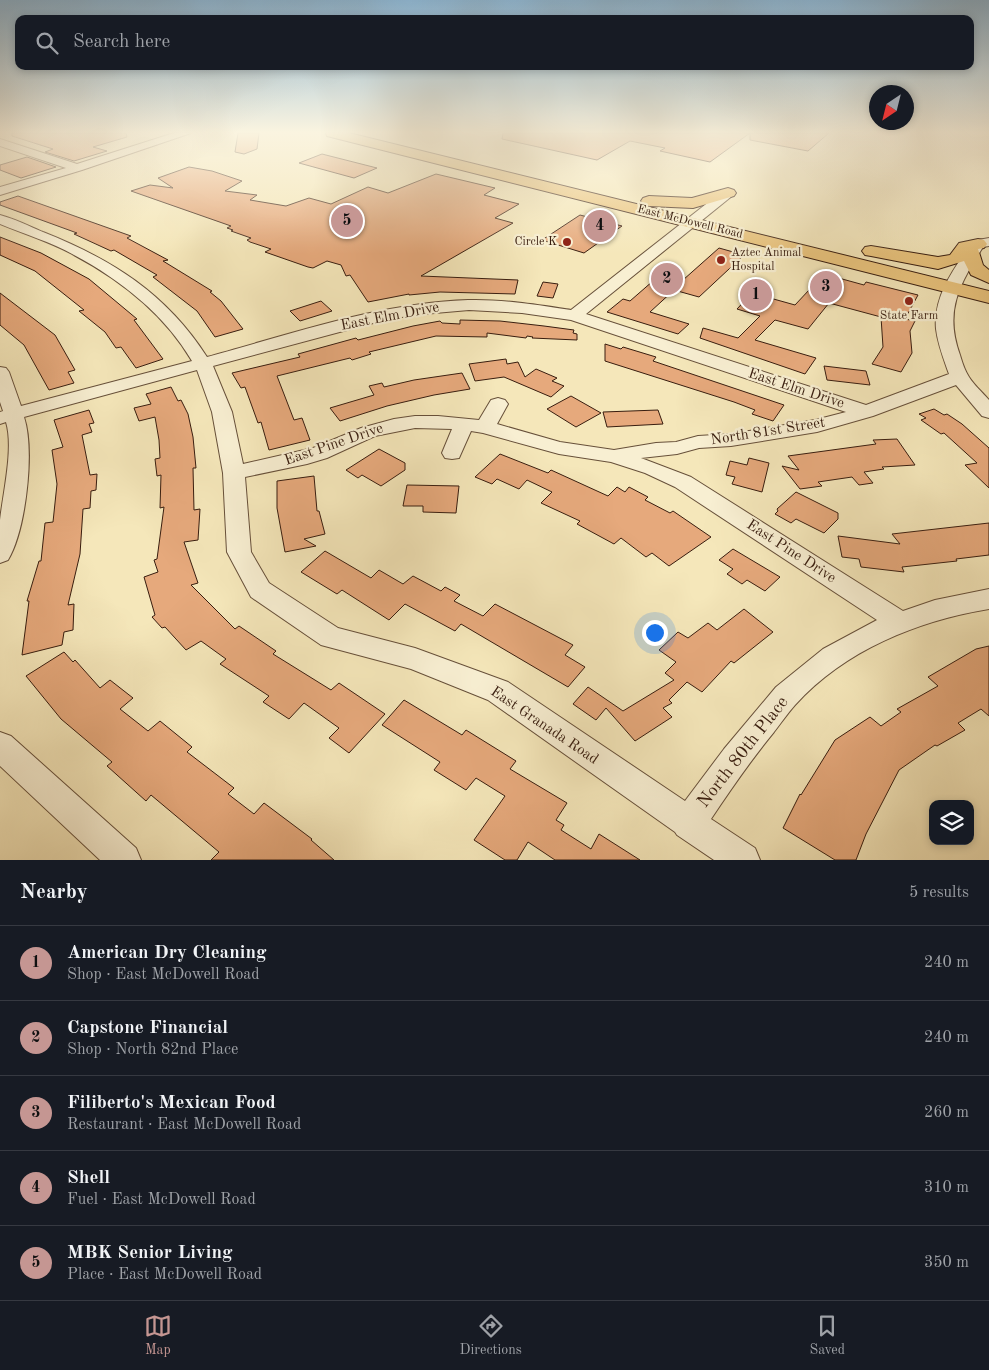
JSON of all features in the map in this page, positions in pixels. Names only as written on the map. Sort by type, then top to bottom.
[{"type":"main road","name":"East McDowell Road","points":[[511,173],[956,282],[989,283]]},
{"type":"main road","name":"East McDowell Road","points":[[519,173],[646,201],[695,218],[793,236],[956,282],[989,297]]},
{"type":"main road","points":[[646,201],[692,203],[728,193]]},
{"type":"main road","points":[[793,236],[938,263],[956,259],[965,248],[980,246],[973,267],[978,272],[989,277]]},
{"type":"street","points":[[0,192],[62,173]]},
{"type":"street","points":[[574,316],[728,193]]},
{"type":"street","name":"East Granada Road","points":[[0,219],[78,251],[117,274],[147,297],[175,325],[202,363],[222,412],[234,473],[239,552],[260,590],[330,637],[415,659],[498,691],[688,824],[743,860]]},
{"type":"street","points":[[980,246],[956,282],[945,306],[944,321],[947,342],[959,377],[989,412]]},
{"type":"street","name":"East Elm Drive","points":[[7,416],[375,317],[412,310],[469,305],[522,308],[574,316],[866,412]]},
{"type":"street","points":[[0,372],[7,416],[18,428],[18,461],[12,517],[0,554]]},
{"type":"street","name":"North 81st Street","points":[[613,456],[817,426],[866,412],[959,377]]},
{"type":"street","points":[[452,453],[474,426],[498,404]]},
{"type":"street","name":"East Pine Drive","points":[[234,473],[300,459],[320,453],[368,432],[415,422],[474,426],[559,448],[613,456],[652,468],[683,482],[900,622]]},
{"type":"street","points":[[677,448],[674,458],[683,482]]},
{"type":"street","name":"North 80th Place","points":[[688,824],[742,749],[789,692],[843,649],[900,622],[961,602],[989,599]]},
{"type":"street","points":[[0,746],[124,860]]},
{"type":"building","points":[[8,173],[36,173],[21,178]]},
{"type":"building","points":[[172,173],[218,173],[242,181],[225,191],[257,195],[250,200],[286,206],[309,198],[331,204],[368,187],[388,193],[436,174],[495,188],[484,195],[519,204],[495,218],[513,223],[421,276],[518,280],[515,294],[440,292],[409,294],[368,302],[350,275],[346,276],[341,265],[327,261],[313,268],[265,252],[271,249],[250,242],[247,240],[251,238],[227,228],[231,226],[131,191],[150,185],[173,188],[158,178]]},
{"type":"building","points":[[336,173],[365,173],[354,178]]},
{"type":"building","points":[[18,196],[131,236],[127,238],[168,260],[163,261],[212,291],[210,292],[221,301],[243,329],[215,337],[197,311],[153,277],[157,275],[114,250],[111,251],[74,234],[77,233],[0,205],[0,202]]},
{"type":"building","points":[[580,215],[622,226],[584,253],[542,240]]},
{"type":"building","points":[[0,237],[41,253],[89,279],[137,319],[134,320],[163,359],[136,368],[121,347],[116,348],[105,332],[79,311],[84,310],[35,271],[0,255]]},
{"type":"building","points":[[719,248],[744,255],[699,297],[674,290],[650,312],[689,324],[678,334],[607,312],[623,299],[630,301],[661,274],[683,280]]},
{"type":"building","points":[[824,274],[864,285],[866,282],[918,295],[905,319],[915,321],[910,331],[912,353],[901,372],[872,364],[883,347],[881,317],[829,303],[808,329],[775,320],[755,340],[816,358],[805,374],[700,338],[703,328],[738,338],[760,316],[737,309],[752,293],[795,305]]},
{"type":"building","points":[[543,282],[558,284],[553,298],[537,296]]},
{"type":"building","points":[[0,293],[55,335],[75,370],[68,372],[74,383],[49,390],[24,345],[0,325]]},
{"type":"building","points":[[321,301],[332,311],[300,321],[290,311]]},
{"type":"building","points":[[460,320],[500,321],[574,330],[573,333],[577,334],[577,340],[532,338],[527,336],[526,338],[487,333],[487,337],[436,336],[369,352],[371,354],[352,360],[350,358],[277,376],[294,420],[302,418],[310,440],[269,450],[261,422],[258,423],[245,387],[241,388],[232,373],[300,357],[298,354],[356,338],[358,340],[440,321],[442,323],[460,324]]},
{"type":"building","points":[[605,344],[621,349],[623,347],[656,357],[653,361],[784,405],[773,421],[752,414],[755,410],[734,402],[605,361]]},
{"type":"building","points":[[506,359],[507,364],[518,362],[525,377],[536,369],[557,378],[552,381],[564,386],[551,397],[504,377],[475,381],[469,364]]},
{"type":"building","points":[[824,366],[866,371],[870,385],[827,380]]},
{"type":"building","points":[[462,373],[470,389],[387,406],[340,421],[330,408],[374,395],[369,386],[382,383],[384,387],[414,380]]},
{"type":"building","points":[[171,387],[178,401],[181,400],[188,414],[193,437],[196,468],[193,468],[194,510],[200,509],[198,540],[184,542],[198,583],[191,585],[235,629],[239,626],[276,651],[273,654],[331,690],[339,683],[385,714],[349,753],[329,738],[339,728],[304,703],[289,719],[263,702],[269,696],[220,664],[226,659],[201,641],[186,650],[165,627],[162,628],[152,617],[155,615],[144,577],[158,572],[154,560],[157,559],[164,507],[160,508],[161,475],[157,476],[155,459],[160,458],[159,440],[155,417],[139,421],[134,408],[151,404],[146,394]]},
{"type":"building","points":[[571,396],[601,413],[576,427],[547,409]]},
{"type":"building","points":[[934,409],[944,415],[947,414],[962,424],[989,448],[989,488],[965,465],[977,463],[944,433],[941,434],[921,420],[926,418],[919,414]]},
{"type":"building","points":[[89,410],[94,423],[89,424],[92,432],[82,435],[90,475],[97,474],[96,490],[91,491],[90,508],[83,509],[80,554],[68,605],[74,604],[73,630],[64,632],[62,645],[22,655],[29,601],[27,601],[39,561],[41,561],[45,523],[53,522],[57,484],[52,450],[63,447],[54,420]]},
{"type":"building","points":[[658,410],[663,424],[607,427],[603,412]]},
{"type":"building","points":[[897,439],[915,465],[882,467],[884,469],[864,472],[873,483],[859,485],[852,477],[818,482],[822,486],[800,489],[782,466],[799,470],[788,456],[876,444],[873,440]]},
{"type":"building","points":[[379,449],[405,463],[405,470],[381,486],[362,475],[358,478],[346,470]]},
{"type":"building","points":[[500,454],[548,473],[551,470],[608,496],[617,487],[625,492],[629,487],[648,497],[645,500],[670,513],[673,511],[711,537],[669,566],[652,553],[646,557],[621,538],[614,544],[577,524],[580,521],[541,503],[552,492],[527,480],[519,489],[497,479],[492,484],[475,477]]},
{"type":"building","points":[[749,458],[769,463],[762,492],[732,484],[735,477],[726,475],[730,461],[747,465]]},
{"type":"building","points":[[314,476],[317,511],[319,511],[325,534],[304,539],[316,546],[285,552],[277,508],[277,481]]},
{"type":"building","points":[[407,485],[459,486],[456,513],[423,512],[423,506],[403,506]]},
{"type":"building","points":[[796,492],[838,513],[838,519],[824,533],[796,519],[791,523],[775,514],[778,511],[777,509]]},
{"type":"building","points":[[989,523],[989,555],[956,559],[957,561],[902,567],[904,572],[861,567],[859,559],[842,557],[838,536],[900,544],[892,534]]},
{"type":"building","points":[[733,549],[780,577],[765,591],[747,580],[742,584],[727,574],[733,569],[719,560]]},
{"type":"building","points":[[325,551],[371,578],[379,570],[403,584],[413,576],[441,591],[445,587],[460,595],[454,601],[483,616],[495,604],[573,645],[565,655],[585,667],[568,687],[461,624],[455,631],[405,604],[389,620],[342,590],[337,594],[301,572]]},
{"type":"building","points":[[744,609],[773,632],[734,663],[731,661],[702,692],[687,682],[669,700],[672,703],[663,708],[672,717],[635,741],[606,708],[596,720],[573,704],[588,687],[623,711],[674,680],[665,673],[676,662],[659,650],[678,632],[688,638],[708,623],[717,630]]},
{"type":"building","points":[[989,646],[989,716],[981,709],[958,723],[965,730],[937,746],[935,745],[899,770],[866,834],[856,860],[835,860],[783,828],[800,794],[835,740],[870,717],[881,726],[901,712],[897,709],[938,686],[928,677],[976,649]]},
{"type":"building","points":[[64,652],[73,662],[75,660],[100,688],[110,680],[133,698],[120,709],[148,731],[160,721],[192,747],[187,752],[234,788],[228,794],[254,814],[264,803],[312,839],[334,860],[211,860],[219,852],[151,795],[146,801],[107,766],[112,762],[61,719],[26,676]]},
{"type":"building","points":[[404,700],[462,735],[466,730],[516,761],[510,769],[567,803],[556,820],[564,825],[561,830],[591,849],[599,834],[640,860],[555,860],[528,842],[517,860],[505,860],[474,840],[505,796],[476,778],[466,790],[434,770],[440,762],[382,725]]},
{"type":"place","name":"MBK Senior Living","points":[[347,221]]},
{"type":"place","name":"Shell","points":[[600,226]]},
{"type":"place","name":"Circle K","points":[[567,242]]},
{"type":"place","name":"Aztec Animal Hospital","points":[[721,260]]},
{"type":"place","name":"Capstone Financial","points":[[667,279]]},
{"type":"place","name":"Filiberto's Mexican Food","points":[[826,287]]},
{"type":"place","name":"American Dry Cleaning","points":[[756,295]]},
{"type":"place","name":"State Farm","points":[[909,301]]}]
